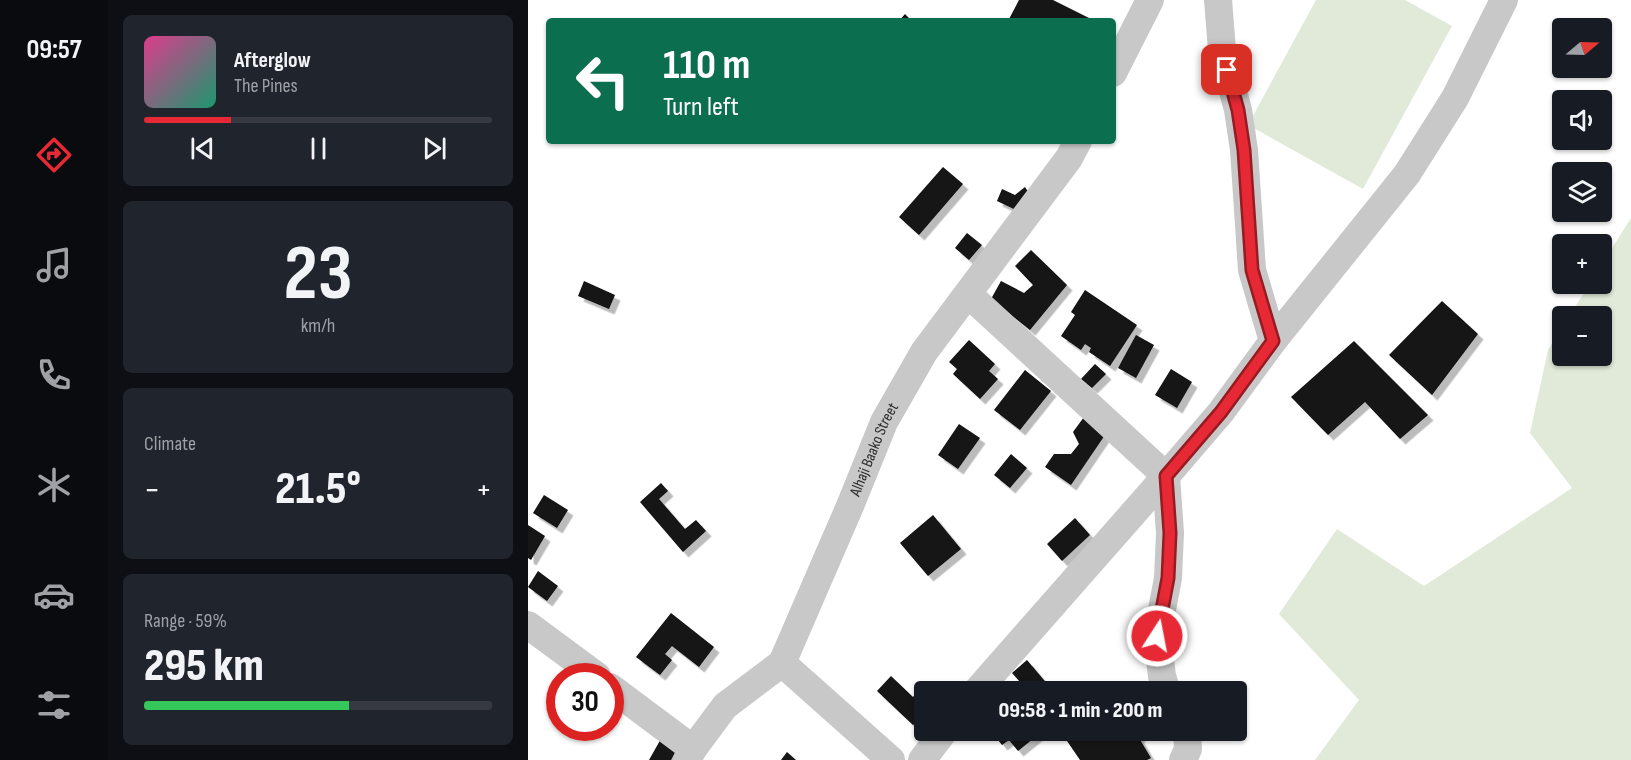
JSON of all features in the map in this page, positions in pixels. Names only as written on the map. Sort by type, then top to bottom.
[{"type":"street","points":[[1116,67],[1150,0]]},
{"type":"street","points":[[1218,0],[1222,50],[1238,110],[1244,150],[1252,270],[1273,341]]},
{"type":"street","points":[[986,681],[1221,412],[1273,341],[1407,174],[1455,98],[1504,0]]},
{"type":"street","name":"Alhaji Baako Street","points":[[690,754],[725,706],[782,663],[885,422],[924,352],[1069,158],[1076,144]]},
{"type":"street","points":[[968,294],[1166,476],[1170,533],[1168,578],[1157,636],[1164,681]]},
{"type":"street","points":[[528,625],[579,663]]},
{"type":"street","points":[[782,663],[891,760]]},
{"type":"street","points":[[624,699],[690,754]]},
{"type":"street","points":[[922,760],[937,741]]},
{"type":"street","points":[[1183,760],[1188,749],[1188,741]]},
{"type":"green space","points":[[1316,0],[1405,0],[1452,26],[1363,189],[1248,125]]},
{"type":"green space","points":[[1631,218],[1631,760],[1315,760],[1359,700],[1279,614],[1337,529],[1424,586],[1572,488],[1530,433],[1548,350],[1552,344],[1552,366],[1612,366],[1612,306],[1576,306],[1583,294],[1612,294],[1612,248]]},
{"type":"building","points":[[1019,0],[1053,0],[1089,18],[1010,18]]},
{"type":"building","points":[[943,167],[963,184],[919,235],[899,217]]},
{"type":"building","points":[[1025,187],[1029,193],[1020,212],[997,201],[1002,189],[1015,195]]},
{"type":"building","points":[[967,233],[982,245],[969,260],[955,248]]},
{"type":"building","points":[[1031,250],[1067,285],[1030,330],[991,299],[1001,281],[1024,293],[1033,285],[1015,266]]},
{"type":"building","points":[[584,281],[615,295],[609,309],[578,296]]},
{"type":"building","points":[[1085,290],[1137,325],[1110,366],[1089,352],[1091,348],[1085,344],[1081,350],[1061,336],[1075,315],[1071,312]]},
{"type":"building","points":[[1442,301],[1478,334],[1432,395],[1389,355]]},
{"type":"building","points":[[1136,335],[1154,345],[1136,378],[1118,368]]},
{"type":"building","points":[[969,340],[995,364],[989,371],[998,379],[980,399],[953,374],[957,369],[949,362]]},
{"type":"building","points":[[1354,341],[1428,415],[1400,439],[1365,402],[1328,435],[1291,397]]},
{"type":"building","points":[[1095,364],[1106,374],[1092,388],[1081,379]]},
{"type":"building","points":[[1171,369],[1192,382],[1177,408],[1155,395]]},
{"type":"building","points":[[1025,370],[1051,391],[1020,430],[994,410]]},
{"type":"building","points":[[1084,417],[1107,432],[1071,485],[1045,467],[1054,454],[1071,454],[1079,444],[1073,432]]},
{"type":"building","points":[[959,424],[980,438],[958,469],[938,455]]},
{"type":"building","points":[[1011,454],[1027,468],[1010,488],[994,475]]},
{"type":"building","points":[[661,483],[668,491],[659,499],[685,529],[696,520],[706,531],[683,552],[640,502]]},
{"type":"building","points":[[544,495],[568,510],[557,528],[533,513]]},
{"type":"building","points":[[933,515],[961,549],[928,576],[900,543]]},
{"type":"building","points":[[1075,518],[1090,535],[1062,561],[1047,544]]},
{"type":"building","points":[[528,525],[545,536],[531,560],[528,558]]},
{"type":"building","points":[[538,571],[558,586],[547,601],[528,587]]},
{"type":"building","points":[[671,613],[714,647],[699,667],[672,646],[665,654],[672,660],[660,675],[636,657]]},
{"type":"building","points":[[1027,660],[1045,681],[1019,681],[1012,673]]},
{"type":"building","points":[[891,676],[914,696],[914,724],[913,725],[877,691]]},
{"type":"building","points":[[662,737],[678,747],[671,760],[649,760]]},
{"type":"building","points":[[1010,741],[1030,741],[1018,751]]},
{"type":"building","points":[[1067,741],[1141,741],[1151,758],[1147,760],[1080,760]]},
{"type":"building","points":[[787,752],[796,760],[781,760]]},
{"type":"route","points":[[1157,636],[1168,578],[1170,533],[1166,476],[1221,412],[1273,341],[1252,270],[1244,150],[1238,110],[1227,70]]}]
